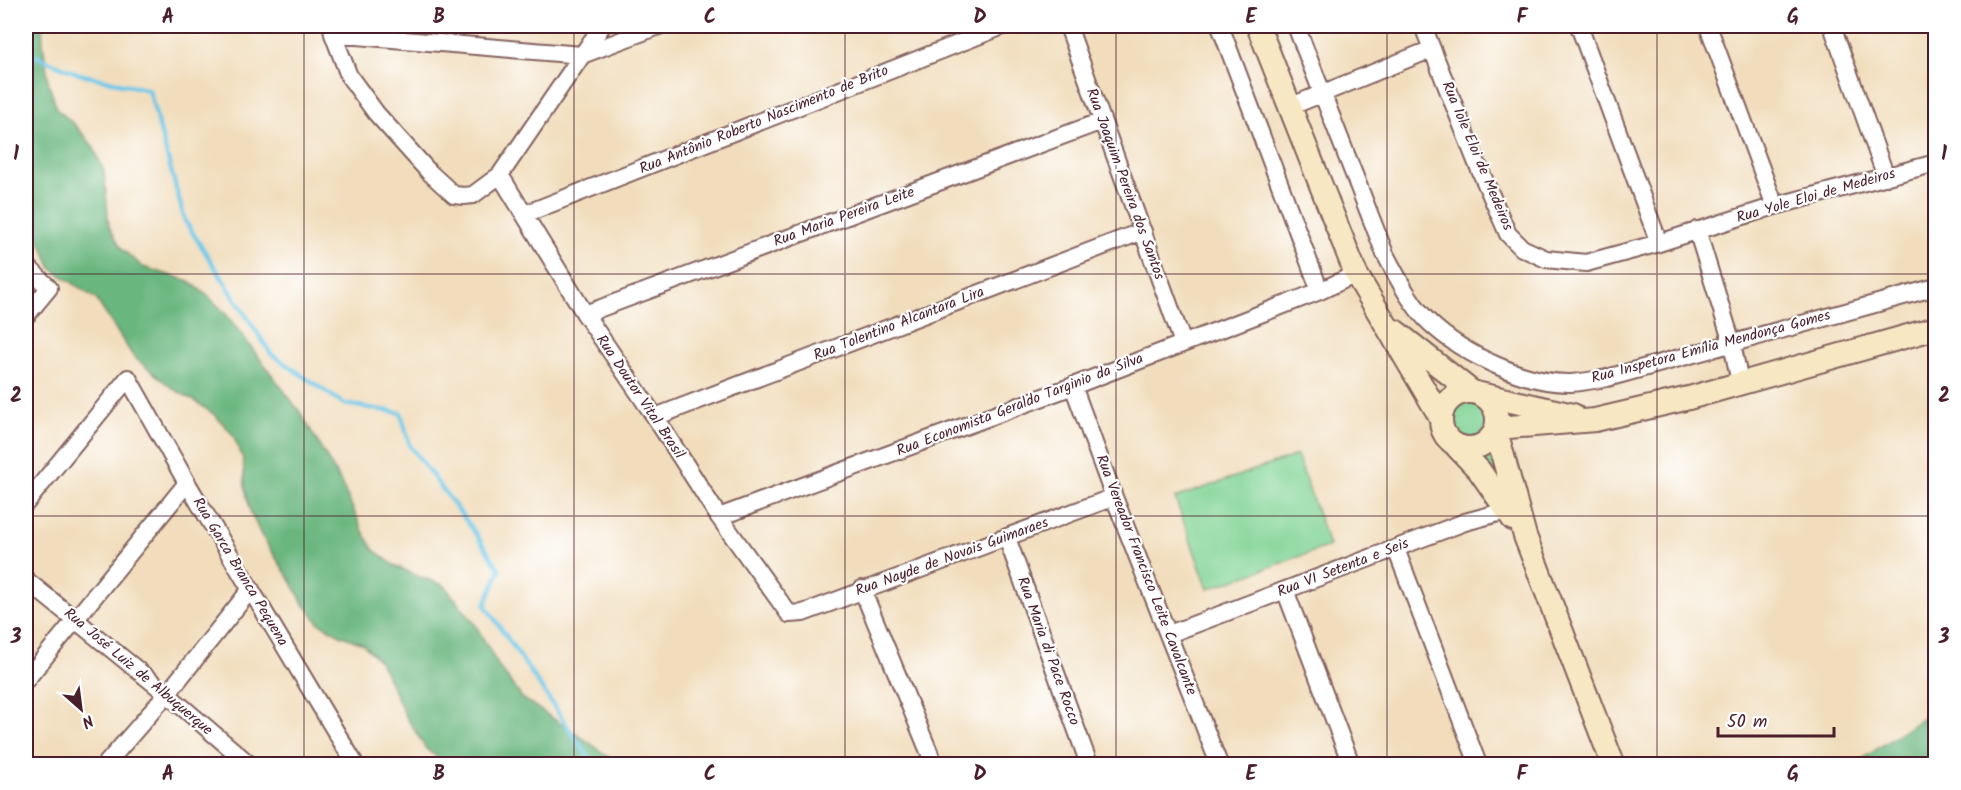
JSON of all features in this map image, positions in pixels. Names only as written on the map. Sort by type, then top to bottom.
[{"type":"main road","points":[[1258,26],[1356,274],[1441,418],[1444,435],[1479,470],[1517,521]]},
{"type":"main road","points":[[1387,324],[1476,393],[1490,400],[1496,410],[1498,422],[1492,438],[1480,447],[1465,449],[1457,447]]},
{"type":"main road","points":[[1496,430],[1595,420],[1689,398],[1935,328]]},
{"type":"main road","points":[[1441,418],[1446,404],[1464,392],[1595,420]]},
{"type":"main road","points":[[1496,430],[1517,521],[1612,765]]},
{"type":"street","points":[[602,26],[582,55],[500,175],[472,195],[454,195],[429,172],[376,113],[348,76],[333,30],[582,55],[659,26]]},
{"type":"street","name":"Rua Antônio Roberto Nascimento de Brito","points":[[525,214],[1003,26]]},
{"type":"street","name":"Rua Joaquim Pereira dos Santos","points":[[1068,26],[1183,343]]},
{"type":"street","points":[[1220,26],[1320,291],[1356,274]]},
{"type":"street","name":"Rua Inspetora Emília Mendonça Gomes","points":[[1296,26],[1385,254],[1402,286],[1430,323],[1463,347],[1502,368],[1534,379],[1570,383],[1607,378],[1935,287]]},
{"type":"street","name":"Rua Iole Eloi de Medeiros","points":[[1423,26],[1476,161],[1508,234],[1522,248],[1546,259],[1586,263],[1697,230]]},
{"type":"street","points":[[1579,26],[1659,243]]},
{"type":"street","points":[[1708,26],[1775,206]]},
{"type":"street","points":[[1832,26],[1886,177]]},
{"type":"street","points":[[1289,107],[1432,49]]},
{"type":"street","name":"Rua Maria Pereira Leite","points":[[585,314],[1102,121]]},
{"type":"street","name":"Rua Yole Eloi de Medeiros","points":[[1697,230],[1775,206],[1935,163]]},
{"type":"street","name":"Rua Doutor Vital Brasil","points":[[500,175],[585,314],[719,517],[789,614]]},
{"type":"street","points":[[1697,230],[1732,343],[1740,383]]},
{"type":"street","name":"Rua Tolentino Alcantara Lira","points":[[655,417],[1143,231]]},
{"type":"street","points":[[26,266],[49,288],[26,316]]},
{"type":"street","name":"Rua Economista Geraldo Targinio da Silva","points":[[719,517],[1073,386],[1320,291]]},
{"type":"street","name":"Rua Garca Branca Pequena","points":[[26,503],[128,378],[187,483],[355,765]]},
{"type":"street","name":"Rua Vereador Francisco Leite Cavalcante","points":[[1073,386],[1219,765]]},
{"type":"street","points":[[26,680],[187,483]]},
{"type":"street","name":"Rua Nayde de Novais Guimaraes","points":[[789,614],[803,613],[1114,497]]},
{"type":"street","name":"Rua VI Setenta e Seis","points":[[1169,634],[1465,522],[1496,513],[1517,521]]},
{"type":"street","name":"Rua Maria di Pace Rocco","points":[[1007,538],[1089,765]]},
{"type":"street","points":[[1396,549],[1478,765]]},
{"type":"street","name":"Rua José Luiz de Albuquerque","points":[[26,580],[167,694],[249,765]]},
{"type":"street","points":[[106,765],[167,694],[251,589]]},
{"type":"street","points":[[862,590],[934,765]]},
{"type":"street","points":[[1285,590],[1351,765]]},
{"type":"green space","points":[[26,26],[42,26],[49,85],[57,109],[93,146],[104,172],[109,226],[122,249],[143,267],[189,281],[226,314],[300,412],[341,482],[374,550],[394,565],[444,585],[475,624],[498,665],[522,698],[618,764],[446,764],[426,749],[405,715],[381,663],[363,644],[319,623],[303,603],[261,535],[250,511],[243,459],[233,435],[216,416],[173,389],[133,356],[96,299],[52,269],[26,214]]},
{"type":"green space","points":[[1469,403],[1482,408],[1487,421],[1482,434],[1469,439],[1456,434],[1451,421],[1456,408]]},
{"type":"green space","points":[[1492,447],[1499,476],[1475,456]]},
{"type":"green space","points":[[1297,455],[1329,546],[1208,589],[1175,498]]},
{"type":"green space","points":[[1935,709],[1935,764],[1844,764],[1861,760]]},
{"type":"waterway","points":[[26,52],[79,74],[149,90],[185,221],[271,354],[344,404],[401,413],[410,446],[500,570],[485,605],[593,764]]}]
